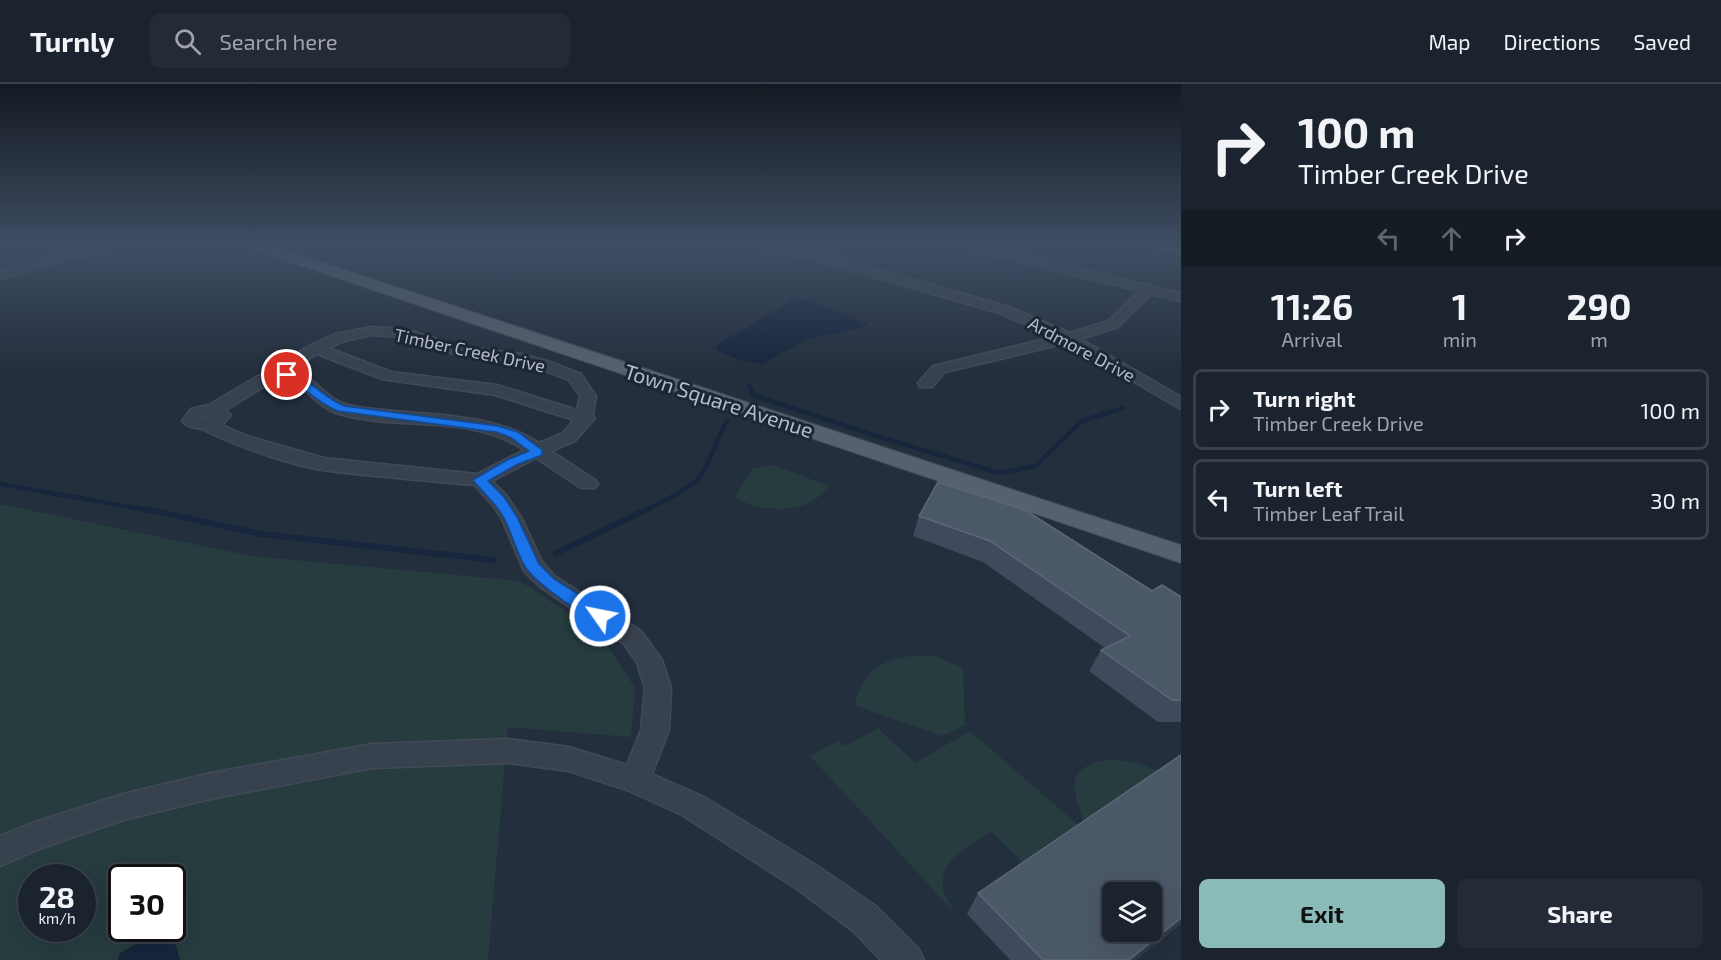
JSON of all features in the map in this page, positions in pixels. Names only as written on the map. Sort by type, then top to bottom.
[{"type":"main road","name":"Town Square Avenue","points":[[380,287],[1181,554]]},
{"type":"street","name":"Ardmore Drive","points":[[924,287],[1004,310],[1069,338],[1181,404]]},
{"type":"street","points":[[1136,287],[1181,297]]},
{"type":"street","points":[[926,383],[939,369],[1069,338],[1113,324],[1148,290]]},
{"type":"street","name":"Timber Creek Drive","points":[[480,480],[322,464],[241,440],[216,430],[212,417],[276,372],[316,348],[340,337],[356,333],[390,331],[405,333],[461,351],[522,359],[575,377],[588,396],[585,418]]},
{"type":"street","points":[[316,348],[388,376],[497,390],[585,418],[569,437],[511,462],[480,480],[511,517],[532,566],[548,582],[632,636],[649,660],[658,687],[655,730],[635,780]]},
{"type":"street","points":[[276,372],[302,381],[329,404],[342,409],[498,429],[514,435],[588,484]]},
{"type":"street","points":[[0,851],[32,837],[123,807],[211,786],[372,756],[508,751],[569,759],[635,780],[693,806],[808,878],[865,919],[906,960]]},
{"type":"green space","points":[[773,465],[829,486],[809,503],[785,509],[759,507],[734,498],[753,468]]},
{"type":"green space","points":[[0,504],[252,556],[520,581],[600,634],[635,688],[631,737],[508,727],[488,960],[0,960]]},
{"type":"green space","points":[[910,656],[935,656],[963,668],[965,725],[942,736],[854,705],[863,683],[873,670],[887,662]]},
{"type":"green space","points":[[878,728],[915,763],[970,731],[1085,831],[1075,780],[1086,767],[1101,761],[1121,760],[1140,764],[1169,775],[1030,870],[991,832],[958,854],[946,869],[943,888],[953,911],[810,756],[838,741],[845,746]]},
{"type":"water","points":[[795,298],[813,302],[868,324],[864,327],[805,340],[763,364],[742,361],[716,350],[722,342]]},
{"type":"water","points":[[139,942],[175,942],[180,960],[118,960],[120,953]]},
{"type":"building","points":[[938,482],[1025,510],[1152,591],[1162,585],[1181,597],[1181,700],[1172,700],[1101,650],[1130,636],[990,541],[919,516]]},
{"type":"building","points":[[1181,755],[1181,918],[1162,933],[1162,882],[1102,882],[1102,942],[1151,942],[1129,960],[1043,960],[978,893]]},
{"type":"waterway","points":[[749,385],[753,395],[870,434],[999,473],[1035,466],[1082,421],[1123,408]]},
{"type":"waterway","points":[[645,511],[680,492],[698,479],[727,421]]},
{"type":"waterway","points":[[0,484],[152,511]]},
{"type":"waterway","points":[[145,509],[261,534],[494,560]]},
{"type":"waterway","points":[[556,553],[648,509]]},
{"type":"route","points":[[287,375],[302,381],[329,404],[342,409],[358,413],[498,429],[514,435],[537,452],[511,462],[480,480],[511,517],[532,566],[548,582],[600,616]]}]
